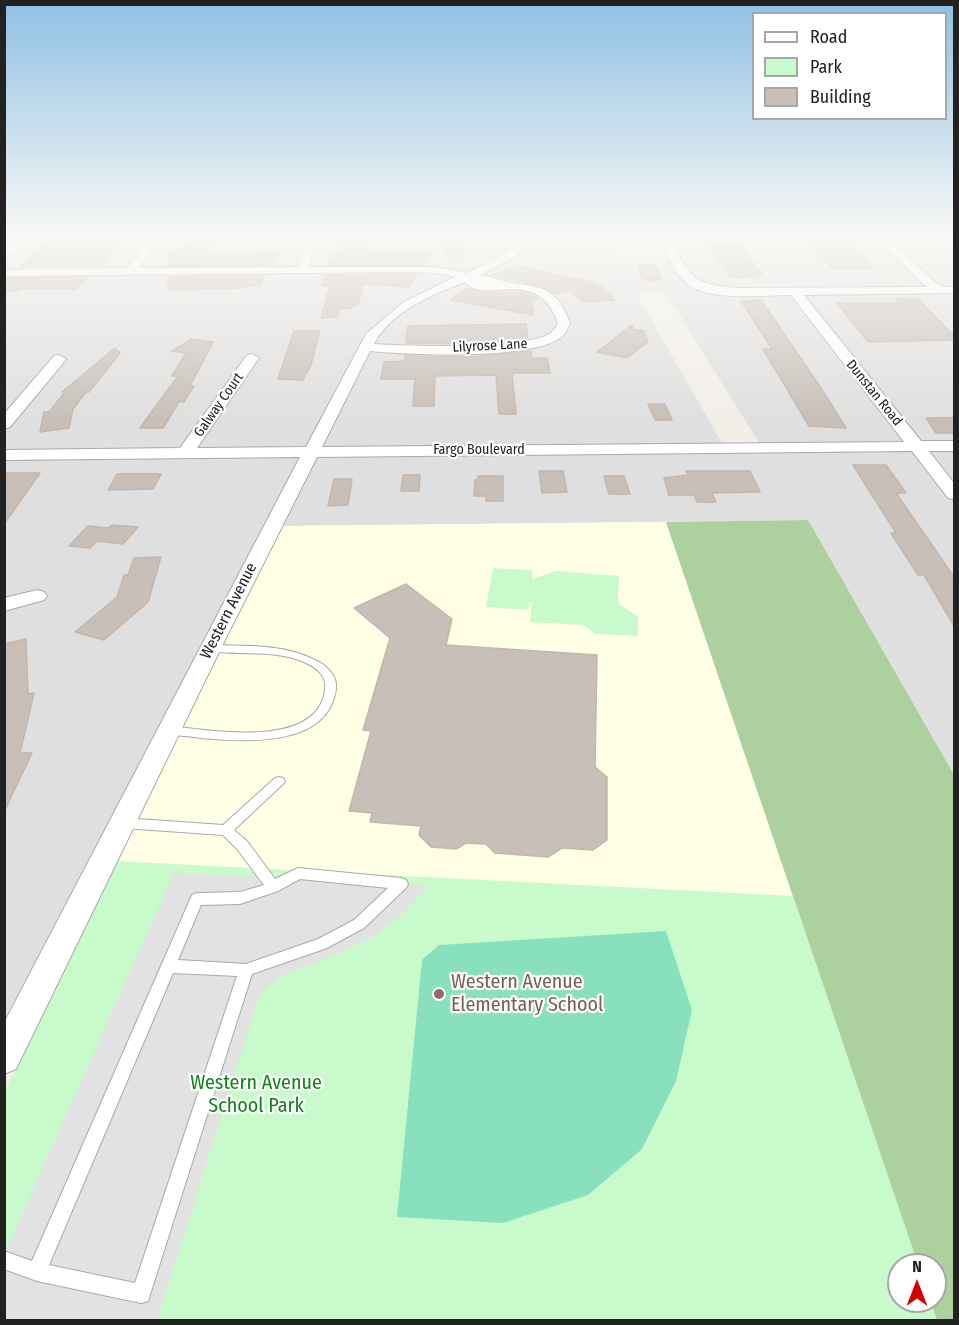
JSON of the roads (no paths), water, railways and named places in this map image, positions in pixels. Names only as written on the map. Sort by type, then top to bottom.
[{"type":"street","name":"Western Avenue","points":[[4,1058],[210,648],[366,347],[385,320],[419,298]]},
{"type":"street","name":"Lilyrose Lane","points":[[366,347],[510,348],[538,343],[556,336],[564,323],[561,307],[553,298]]},
{"type":"street","name":"Dunstan Road","points":[[799,298],[954,494]]},
{"type":"street","name":"Galway Court","points":[[185,453],[252,358]]},
{"type":"street","points":[[4,424],[59,359]]},
{"type":"street","name":"Fargo Boulevard","points":[[4,455],[954,446]]},
{"type":"street","points":[[4,605],[37,596]]},
{"type":"lane","points":[[169,730],[252,736],[282,734],[308,723],[319,715],[331,697],[330,679],[325,671],[308,659],[284,654],[210,648]]},
{"type":"lane","points":[[226,830],[279,781]]},
{"type":"lane","points":[[122,823],[226,830],[242,845],[273,887]]},
{"type":"lane","points":[[37,1272],[168,966],[197,899],[240,898],[273,887],[298,873],[401,884],[359,924],[322,944],[246,970],[168,966]]},
{"type":"lane","points":[[4,1260],[37,1272],[141,1294],[246,970]]},
{"type":"place","name":"Western Avenue Elementary School","points":[[439,994]]},
{"type":"park label","name":"Western Avenue School Park","points":[[256,1094]]}]
